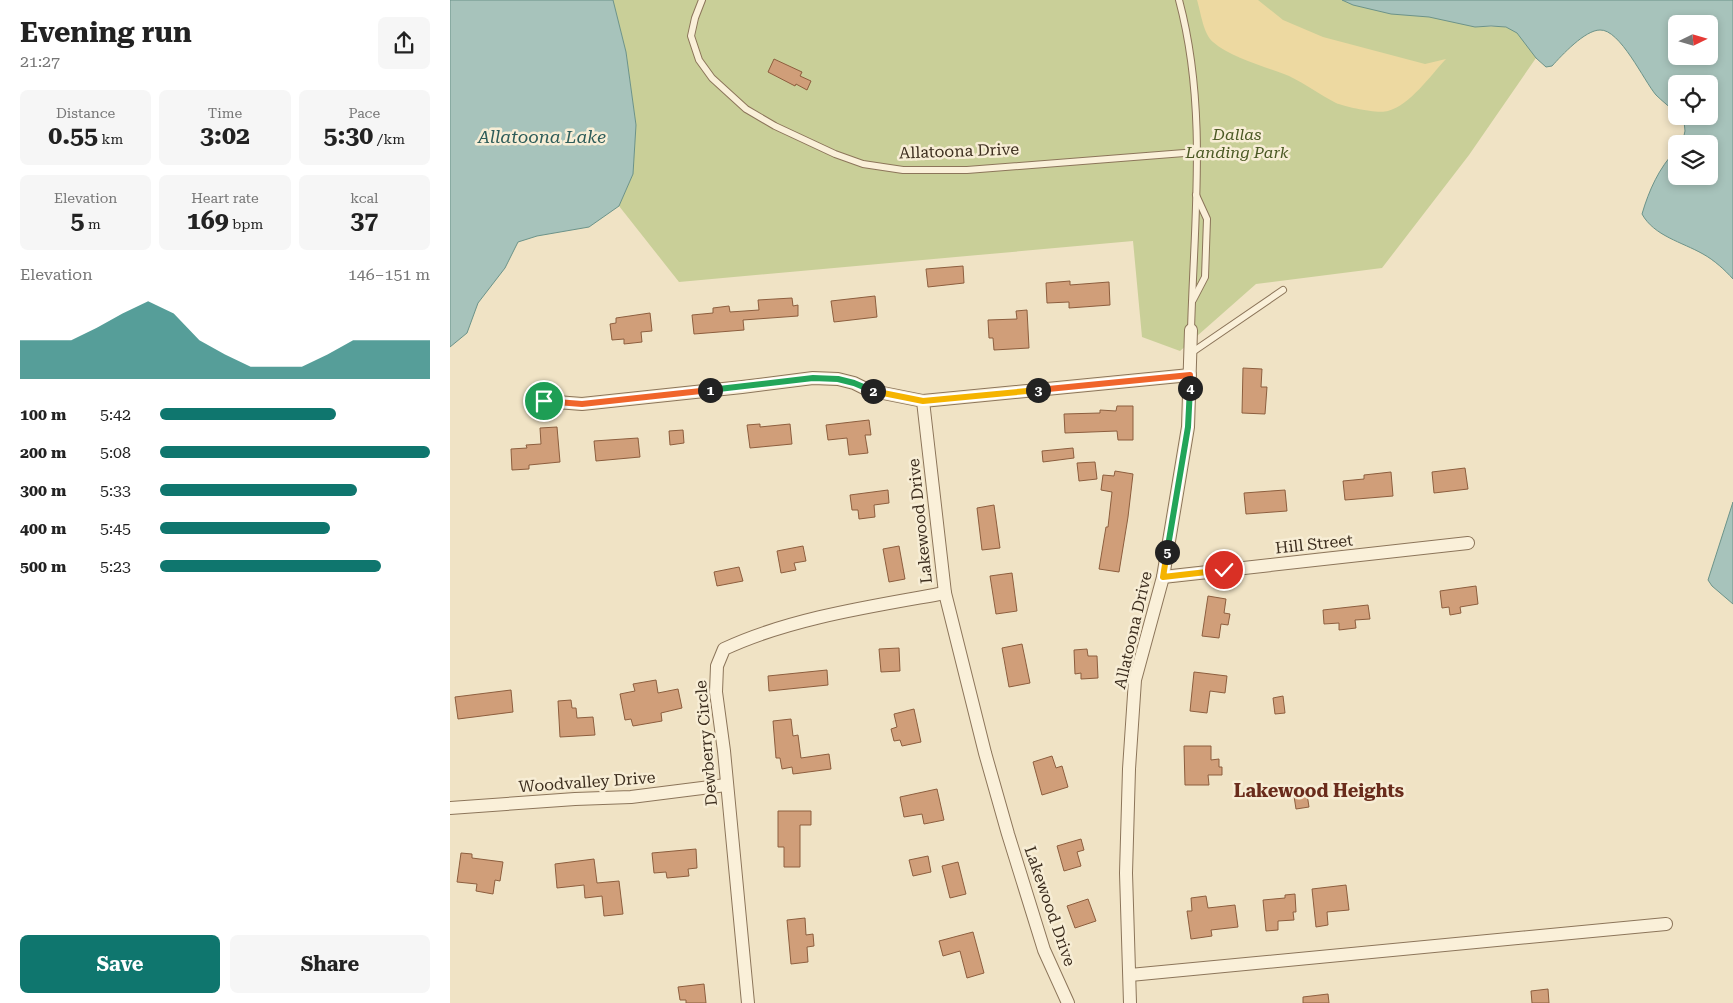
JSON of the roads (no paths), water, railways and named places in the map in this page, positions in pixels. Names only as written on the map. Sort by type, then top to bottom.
[{"type":"street","name":"Allatoona Drive","points":[[1130,1003],[1126,863],[1129,769],[1135,680],[1163,577],[1188,427],[1191,330]]},
{"type":"street","points":[[544,401],[582,404],[813,378],[838,379],[854,383],[868,390],[923,401],[1190,375]]},
{"type":"street","name":"Lakewood Drive","points":[[923,401],[945,593],[985,753],[1008,834],[1044,950],[1068,1003]]},
{"type":"street","name":"Hill Street","points":[[1163,577],[1468,543]]},
{"type":"street","name":"Dewberry Circle","points":[[748,1003],[724,751],[716,692],[716,666],[724,649],[752,636],[798,624],[868,607],[945,593]]},
{"type":"street","name":"Woodvalley Drive","points":[[450,808],[631,797],[726,785]]},
{"type":"street","points":[[1130,975],[1666,924]]},
{"type":"lane","name":"Allatoona Drive","points":[[702,0],[691,36],[699,60],[712,78],[746,110],[835,154],[863,164],[903,170],[967,170],[1197,152]]},
{"type":"lane","name":"Allatoona Drive","points":[[1179,0],[1193,68],[1196,106],[1196,194],[1207,219],[1205,278],[1192,304],[1191,330]]},
{"type":"lane","points":[[1192,304],[1196,194]]},
{"type":"lane","points":[[1190,353],[1283,290]]},
{"type":"water","name":"Allatoona Lake","points":[[450,0],[613,0],[626,52],[636,125],[633,174],[619,206],[589,227],[537,236],[518,242],[505,268],[478,303],[467,333],[450,347]]},
{"type":"water","points":[[1342,0],[1733,0],[1733,279],[1707,256],[1669,238],[1654,228],[1642,214],[1655,180],[1668,159],[1668,185],[1718,185],[1718,135],[1684,135],[1684,125],[1718,125],[1718,75],[1668,75],[1668,106],[1656,95],[1623,46],[1608,32],[1600,30],[1588,34],[1574,44],[1552,66],[1546,67],[1536,58],[1517,33],[1506,27],[1475,27],[1429,17],[1391,14],[1353,5]]},
{"type":"water","points":[[1733,502],[1733,604],[1712,586],[1708,580]]},
{"type":"district","name":"Lakewood Heights","points":[[1319,790]]},
{"type":"park label","name":"Dallas Landing Park","points":[[1237,143]]}]
